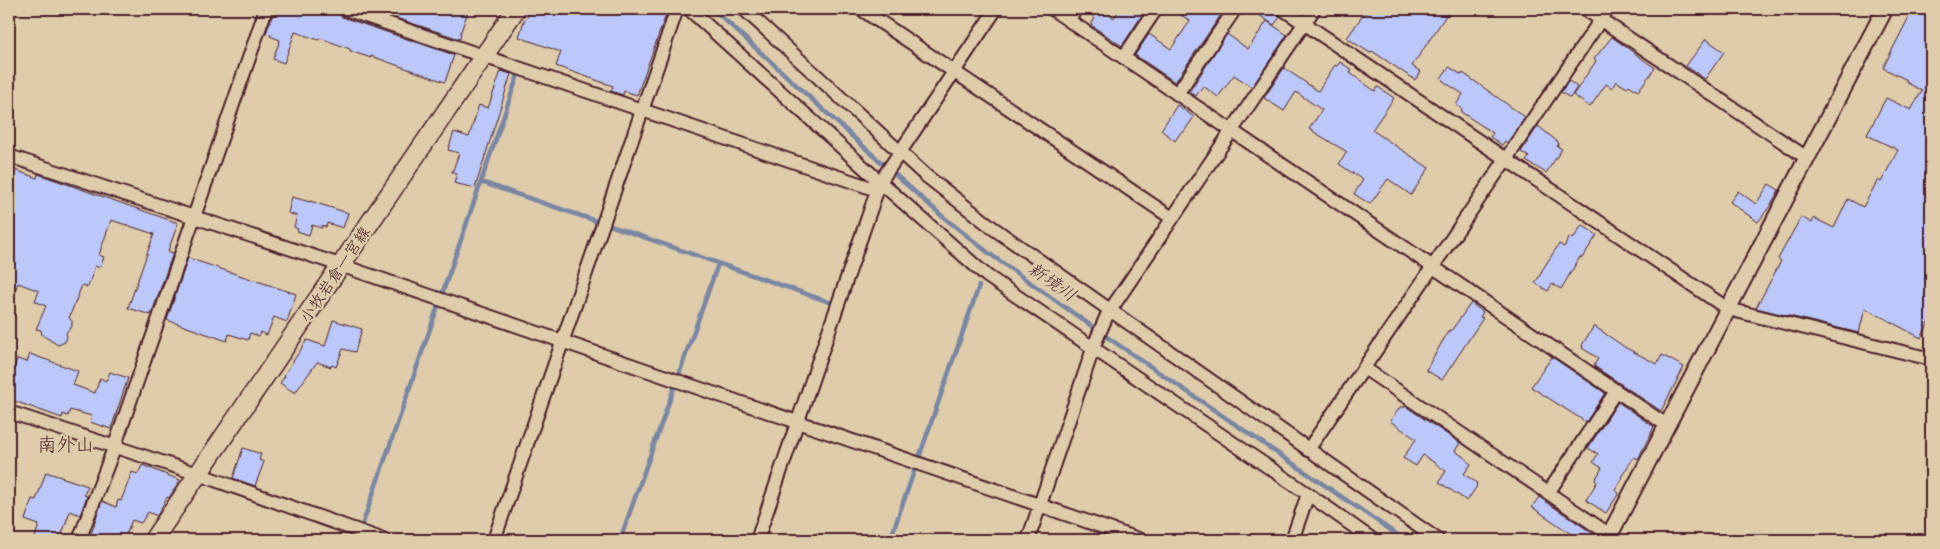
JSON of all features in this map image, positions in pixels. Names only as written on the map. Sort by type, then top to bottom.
[{"type":"main road","name":"小牧岩倉一宮線","points":[[153,540],[516,9]]},
{"type":"street","points":[[78,540],[114,448],[266,9]]},
{"type":"street","points":[[345,9],[641,110],[880,183]]},
{"type":"street","points":[[494,540],[560,342],[677,9]]},
{"type":"street","points":[[689,9],[880,183],[987,276],[1094,346],[1373,540]]},
{"type":"street","points":[[744,9],[899,153],[993,228],[1108,313],[1438,540]]},
{"type":"street","points":[[861,9],[1172,218]]},
{"type":"street","points":[[758,540],[880,183],[996,9]]},
{"type":"street","points":[[1052,9],[1668,426]]},
{"type":"street","points":[[1068,20],[1076,9]]},
{"type":"street","points":[[1124,57],[1156,9]]},
{"type":"street","points":[[1177,94],[1235,9]]},
{"type":"street","points":[[1283,9],[1728,309],[1931,359]]},
{"type":"street","points":[[1028,540],[1094,346],[1108,313],[1314,9]]},
{"type":"street","points":[[1585,9],[1604,14],[1807,158]]},
{"type":"street","points":[[1364,368],[1548,493],[1609,538],[1885,9]]},
{"type":"street","points":[[1308,450],[1604,14]]},
{"type":"street","points":[[9,156],[340,265],[1141,540]]},
{"type":"street","points":[[1548,493],[1616,391]]},
{"type":"street","points":[[9,412],[198,474],[384,540]]},
{"type":"street","points":[[1292,540],[1308,494]]},
{"type":"building","points":[[277,9],[326,9],[338,13],[342,17],[454,55],[445,82],[371,56],[371,58],[350,51],[350,49],[320,38],[319,40],[295,32],[284,63],[273,59],[280,40],[266,33],[273,14],[275,15]]},
{"type":"building","points":[[399,9],[469,9],[460,39],[396,18]]},
{"type":"building","points":[[533,9],[668,9],[637,95],[624,91],[623,95],[611,91],[613,86],[556,66],[561,52],[519,37],[524,21]]},
{"type":"building","points":[[1084,9],[1101,9],[1114,18],[1120,9],[1146,9],[1122,46],[1091,25],[1095,18]]},
{"type":"building","points":[[1172,9],[1225,9],[1175,82],[1135,55],[1149,34],[1171,49],[1190,21]]},
{"type":"building","points":[[1250,9],[1270,9],[1280,17],[1274,25]]},
{"type":"building","points":[[1369,9],[1440,9],[1447,14],[1412,66],[1421,72],[1415,80],[1372,51],[1370,53],[1347,38]]},
{"type":"building","points":[[1913,9],[1931,9],[1931,319],[1921,338],[1865,308],[1859,333],[1756,308],[1781,261],[1778,259],[1801,217],[1812,223],[1814,218],[1834,228],[1848,199],[1863,207],[1878,180],[1881,182],[1898,150],[1867,135],[1886,98],[1911,110],[1922,91],[1906,82],[1907,80],[1883,68]]},
{"type":"building","points":[[1267,21],[1287,35],[1252,87],[1234,75],[1218,97],[1203,86],[1196,96],[1189,92],[1227,34],[1248,49]]},
{"type":"building","points":[[1612,37],[1655,68],[1638,91],[1629,85],[1627,88],[1616,81],[1612,88],[1606,84],[1590,107],[1573,95],[1596,61],[1594,59]]},
{"type":"building","points":[[1706,39],[1724,52],[1705,79],[1686,66]]},
{"type":"building","points":[[1340,62],[1352,70],[1350,73],[1375,91],[1378,87],[1394,98],[1372,130],[1429,168],[1411,195],[1388,179],[1370,204],[1354,194],[1363,180],[1339,164],[1347,152],[1309,129],[1322,110],[1296,92],[1284,111],[1264,98],[1284,68],[1318,91],[1335,65],[1337,66]]},
{"type":"building","points":[[1449,67],[1462,75],[1463,73],[1525,117],[1507,143],[1505,141],[1502,145],[1490,137],[1493,133],[1461,112],[1462,109],[1456,105],[1463,94],[1441,78]]},
{"type":"building","points":[[501,71],[511,74],[475,188],[454,183],[457,174],[452,173],[459,153],[448,150],[454,132],[469,137],[479,105],[488,108]]},
{"type":"building","points":[[1569,81],[1577,87],[1570,98],[1561,92]]},
{"type":"building","points":[[1177,105],[1194,117],[1175,141],[1161,130]]},
{"type":"building","points":[[1538,126],[1559,143],[1557,146],[1562,149],[1546,173],[1526,161],[1529,157],[1521,152]]},
{"type":"building","points":[[9,168],[37,178],[38,174],[178,223],[168,251],[173,253],[151,315],[128,308],[154,234],[111,220],[99,255],[104,257],[100,268],[95,266],[88,287],[82,285],[69,318],[72,321],[72,326],[66,333],[65,342],[58,345],[42,335],[41,330],[36,329],[46,306],[35,301],[39,291],[18,283],[9,303]]},
{"type":"building","points":[[1769,184],[1779,190],[1758,222],[1730,202],[1738,191],[1756,204]]},
{"type":"building","points":[[292,197],[348,213],[343,228],[327,223],[326,227],[322,225],[322,228],[312,225],[309,235],[297,231],[298,229],[294,227],[297,216],[288,213]]},
{"type":"building","points":[[1582,225],[1597,235],[1582,258],[1580,257],[1561,289],[1552,284],[1548,291],[1535,283],[1559,244],[1564,247],[1570,237],[1573,239]]},
{"type":"building","points":[[188,258],[296,294],[287,322],[274,317],[267,335],[260,332],[259,336],[250,333],[248,340],[229,334],[227,341],[167,320]]},
{"type":"building","points":[[1471,303],[1483,312],[1480,317],[1483,318],[1442,380],[1426,370],[1449,330],[1451,331]]},
{"type":"building","points":[[333,320],[362,329],[355,352],[343,349],[336,367],[317,362],[295,393],[280,383],[307,340],[325,346]]},
{"type":"building","points":[[1594,326],[1626,348],[1657,364],[1662,355],[1684,367],[1661,411],[1594,366],[1598,358],[1582,348],[1582,345]]},
{"type":"building","points":[[30,354],[78,371],[73,385],[95,393],[100,378],[106,381],[110,372],[128,378],[111,429],[90,422],[92,416],[70,410],[68,416],[63,414],[62,418],[9,399],[9,383],[17,359],[27,362]]},
{"type":"building","points":[[1552,357],[1605,393],[1586,422],[1531,387]]},
{"type":"building","points":[[1618,402],[1654,427],[1638,459],[1634,457],[1621,477],[1623,478],[1615,490],[1619,493],[1606,513],[1586,500],[1597,482],[1595,480],[1602,468],[1593,462],[1598,454],[1588,448]]},
{"type":"building","points":[[1401,406],[1404,408],[1405,406],[1460,443],[1455,451],[1471,464],[1464,474],[1477,483],[1467,501],[1439,482],[1446,471],[1423,455],[1416,466],[1403,458],[1416,439],[1390,421]]},
{"type":"building","points":[[243,448],[261,454],[259,460],[264,462],[255,486],[233,478]]},
{"type":"building","points":[[142,465],[180,480],[169,498],[167,497],[157,516],[148,512],[141,523],[132,520],[124,540],[89,540],[102,501],[116,507],[118,500],[121,501],[132,472],[138,474]]},
{"type":"building","points":[[46,472],[88,486],[84,495],[87,496],[80,515],[70,511],[60,540],[34,540],[39,525],[25,520],[32,499],[36,500]]},
{"type":"building","points":[[1539,497],[1598,537],[1598,540],[1580,540],[1532,507]]},
{"type":"waterway","name":"新境川","points":[[713,9],[942,216],[990,254],[1107,337],[1405,540]]},
{"type":"waterway","points":[[357,540],[520,69]]},
{"type":"waterway","points":[[481,182],[596,221]]},
{"type":"waterway","points":[[609,225],[832,303]]},
{"type":"waterway","points":[[620,540],[718,264]]},
{"type":"waterway","points":[[890,540],[979,286]]},
{"type":"district","name":"南外山","points":[[66,443]]}]
